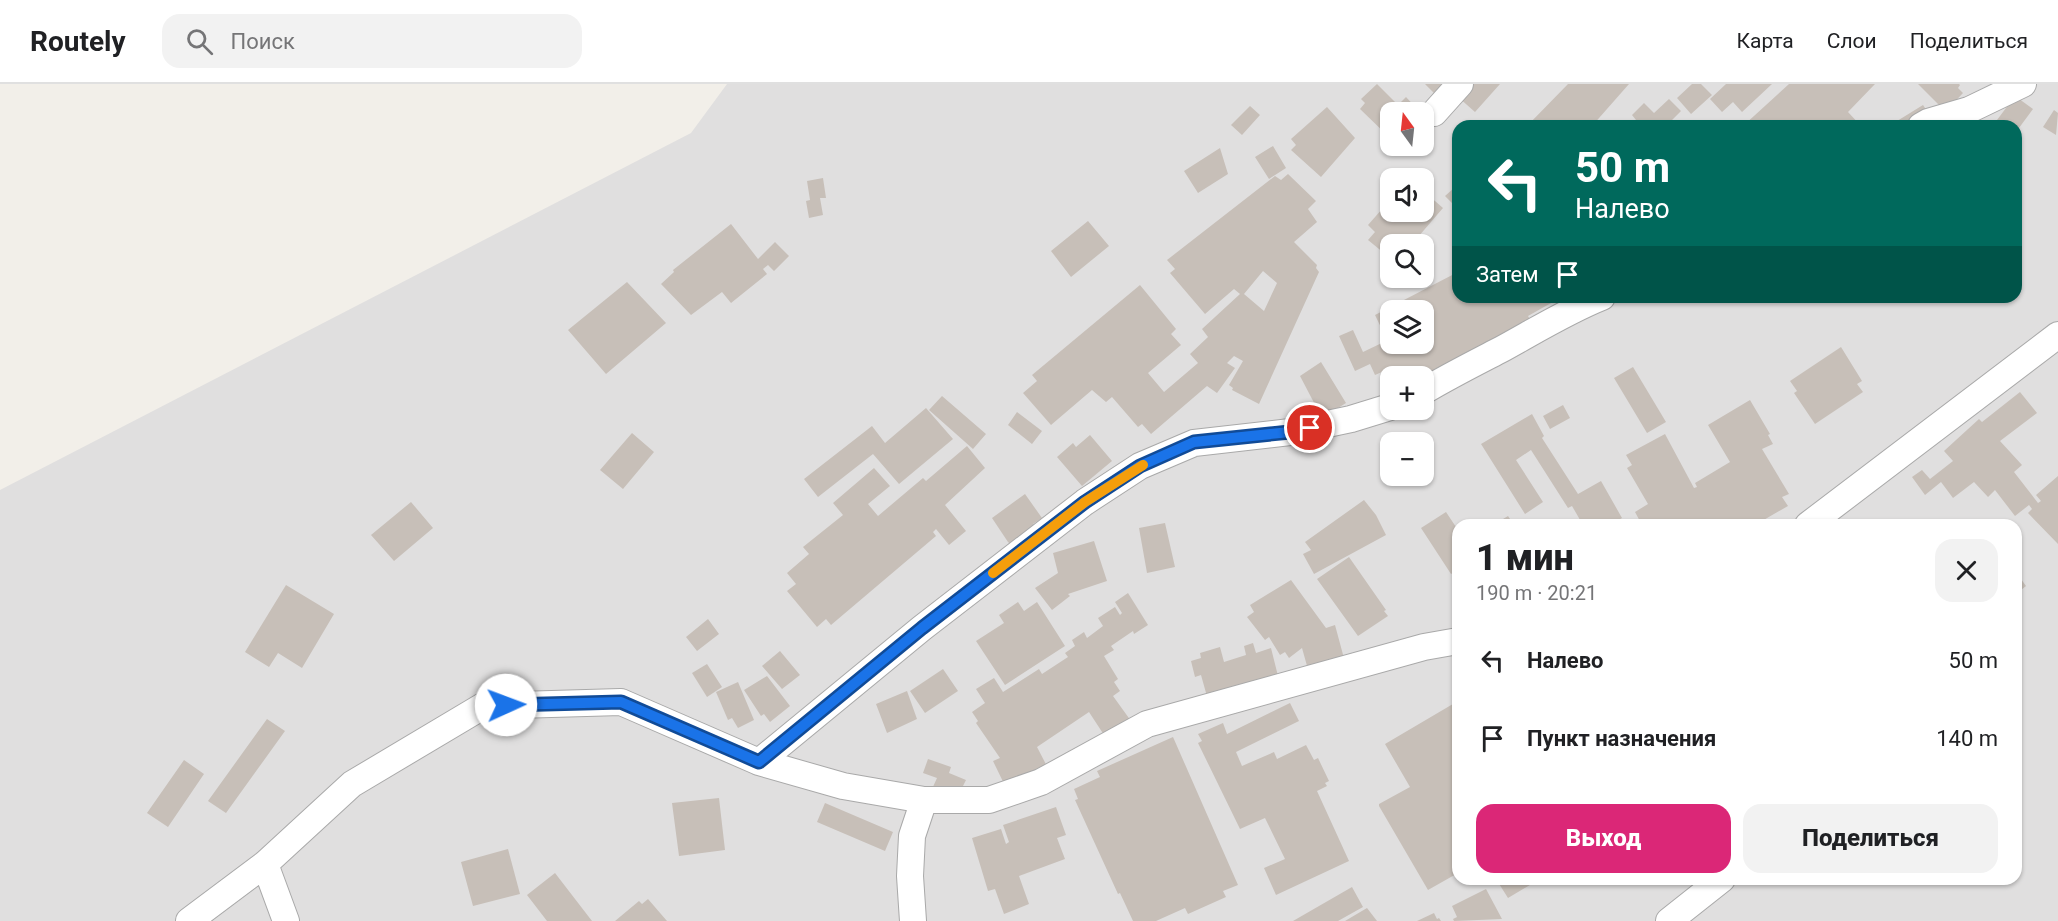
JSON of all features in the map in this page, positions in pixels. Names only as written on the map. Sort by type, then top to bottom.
[{"type":"street","points":[[1434,113],[1460,84]]},
{"type":"street","points":[[1935,120],[1969,110],[2023,84]]},
{"type":"street","points":[[1434,385],[1586,303]]},
{"type":"street","points":[[1816,519],[2058,335]]},
{"type":"street","points":[[759,762],[922,628],[1085,502],[1140,466],[1194,442],[1290,432],[1352,419],[1380,410]]},
{"type":"street","points":[[189,921],[265,864],[352,784],[483,706],[621,702],[759,762],[843,786],[924,800],[989,800],[1041,782],[1147,724],[1452,641]]},
{"type":"street","points":[[913,921],[910,876],[912,836],[924,800]]},
{"type":"street","points":[[265,864],[286,921]]},
{"type":"street","points":[[1669,921],[1714,885]]},
{"type":"shaded area","points":[[727,84],[2058,84],[2058,921],[0,921],[0,490],[691,133]]},
{"type":"building","points":[[1377,84],[1395,102],[1380,102],[1380,128],[1360,109],[1365,103],[1361,99]]},
{"type":"building","points":[[1425,84],[1442,84],[1434,93]]},
{"type":"building","points":[[1469,84],[1500,84],[1475,112],[1458,97]]},
{"type":"building","points":[[1568,84],[1629,84],[1597,120],[1533,120]]},
{"type":"building","points":[[1692,84],[1701,84],[1712,95],[1691,114],[1677,98]]},
{"type":"building","points":[[1726,84],[1772,84],[1742,112],[1733,102],[1722,112],[1710,99]]},
{"type":"building","points":[[1789,84],[1875,84],[1848,112],[1855,120],[1750,120]]},
{"type":"building","points":[[1918,84],[1959,84],[1958,88],[1963,93],[1947,110]]},
{"type":"building","points":[[2015,96],[2033,109],[2022,124],[2022,120],[1997,120]]},
{"type":"building","points":[[1406,97],[1411,102],[1401,102]]},
{"type":"building","points":[[1669,99],[1681,111],[1672,120],[1636,120],[1632,115],[1644,103],[1654,113]]},
{"type":"building","points":[[1923,105],[1931,117],[1926,120],[1899,120]]},
{"type":"building","points":[[1250,106],[1260,115],[1242,135],[1231,125]]},
{"type":"building","points":[[1327,107],[1355,138],[1321,177],[1291,150],[1296,145],[1291,139]]},
{"type":"building","points":[[2054,110],[2058,113],[2056,135],[2043,127]]},
{"type":"building","points":[[1273,146],[1286,168],[1269,179],[1255,157]]},
{"type":"building","points":[[1220,148],[1228,174],[1198,193],[1184,171]]},
{"type":"building","points":[[1288,174],[1316,201],[1308,209],[1317,222],[1294,242],[1317,265],[1319,272],[1259,404],[1232,390],[1233,388],[1229,385],[1243,361],[1234,356],[1227,363],[1235,368],[1217,393],[1207,386],[1151,434],[1142,424],[1138,427],[1112,397],[1106,402],[1092,390],[1051,425],[1023,393],[1037,381],[1032,375],[1140,285],[1176,329],[1171,334],[1181,345],[1148,373],[1164,392],[1198,363],[1190,354],[1208,337],[1202,329],[1240,294],[1234,289],[1205,314],[1170,273],[1175,269],[1167,260],[1275,176],[1281,180]],"holes":[[[1263,271],[1277,283],[1264,311],[1244,294]]]},
{"type":"building","points":[[823,178],[826,198],[820,198],[823,215],[809,218],[806,201],[810,200],[807,181]]},
{"type":"building","points":[[1452,190],[1452,203],[1445,196]]},
{"type":"building","points":[[1434,200],[1443,208],[1434,218]]},
{"type":"building","points":[[1380,211],[1380,222],[1431,222],[1421,234],[1380,234],[1380,250],[1368,240],[1375,232],[1368,225]]},
{"type":"building","points":[[1088,221],[1109,246],[1071,277],[1051,251]]},
{"type":"building","points":[[731,224],[758,259],[775,242],[789,256],[774,271],[768,265],[763,269],[767,274],[731,303],[722,292],[691,315],[661,284],[674,272],[673,270]]},
{"type":"building","points":[[1452,275],[1452,303],[1551,303],[1528,316],[1536,329],[1434,388],[1434,366],[1380,366],[1380,373],[1375,375],[1370,364],[1355,371],[1339,336],[1353,330],[1363,352],[1380,344],[1380,354],[1434,354],[1434,300],[1404,300],[1427,288],[1434,288],[1434,284]]},
{"type":"building","points":[[627,282],[666,323],[606,374],[568,330]]},
{"type":"building","points":[[1563,303],[1576,303],[1571,316]]},
{"type":"building","points":[[1380,312],[1380,325],[1375,315]]},
{"type":"building","points":[[1841,347],[1862,381],[1857,384],[1863,392],[1815,424],[1794,393],[1797,391],[1790,381]]},
{"type":"building","points":[[1321,362],[1346,403],[1322,418],[1300,376]]},
{"type":"building","points":[[1633,367],[1666,422],[1647,433],[1614,378]]},
{"type":"building","points":[[2020,392],[2037,413],[2000,441],[2022,465],[2014,472],[2038,503],[2041,501],[2036,495],[2058,476],[2058,544],[2028,513],[2032,509],[2029,505],[2015,516],[1995,490],[1988,497],[1974,482],[1953,498],[1941,482],[1925,495],[1912,477],[1922,470],[1930,479],[1953,461],[1944,451],[1979,419],[1982,422]]},
{"type":"building","points":[[942,396],[986,434],[973,449],[929,410]]},
{"type":"building","points":[[1750,400],[1770,434],[1768,435],[1773,444],[1762,449],[1789,494],[1782,497],[1788,506],[1765,519],[1639,519],[1635,512],[1648,504],[1627,468],[1632,465],[1626,455],[1665,434],[1694,488],[1697,487],[1695,483],[1730,462],[1708,425]]},
{"type":"building","points":[[1563,405],[1570,418],[1550,429],[1543,416]]},
{"type":"building","points":[[926,408],[953,439],[899,484],[873,454],[818,497],[804,479],[872,426],[885,443]]},
{"type":"building","points":[[1017,412],[1042,431],[1032,444],[1008,425]]},
{"type":"building","points":[[1532,414],[1544,436],[1542,438],[1578,494],[1601,481],[1622,518],[1580,519],[1572,506],[1568,508],[1531,450],[1516,460],[1543,502],[1525,514],[1481,444]]},
{"type":"building","points":[[632,433],[654,452],[623,489],[600,470]]},
{"type":"building","points":[[1090,435],[1112,461],[1082,486],[1057,457],[1073,443],[1076,447]]},
{"type":"building","points":[[967,446],[985,468],[945,505],[966,531],[949,545],[936,529],[933,532],[936,536],[831,625],[826,619],[817,627],[787,591],[796,584],[787,573],[809,554],[803,547],[843,515],[833,503],[874,468],[890,486],[868,504],[878,516],[923,478],[926,481]]},
{"type":"building","points":[[1025,494],[1042,518],[1033,524],[1041,534],[1019,552],[1008,542],[992,518]]},
{"type":"building","points":[[1364,500],[1376,515],[1386,535],[1314,574],[1303,554],[1311,550],[1305,542]]},
{"type":"building","points":[[411,502],[433,528],[394,561],[371,535]]},
{"type":"building","points":[[1446,512],[1452,521],[1452,573],[1451,574],[1421,528]]},
{"type":"building","points":[[1165,523],[1175,567],[1147,573],[1139,528]]},
{"type":"building","points":[[1094,541],[1107,581],[1068,594],[1070,596],[1052,610],[1035,588],[1058,573],[1053,553]]},
{"type":"building","points":[[1349,557],[1388,616],[1358,636],[1317,579]]},
{"type":"building","points":[[1291,580],[1326,628],[1335,625],[1345,662],[1309,673],[1302,648],[1289,658],[1285,652],[1280,655],[1269,637],[1265,640],[1247,617],[1254,612],[1250,605]]},
{"type":"building","points":[[286,585],[334,614],[302,668],[278,653],[269,667],[245,652]]},
{"type":"building","points":[[1128,593],[1148,625],[1134,634],[1133,631],[1111,646],[1114,650],[1104,656],[1118,679],[1114,682],[1120,691],[1113,696],[1131,721],[1106,738],[1089,712],[1037,747],[1051,774],[1009,794],[993,761],[1000,758],[976,723],[978,721],[972,712],[985,703],[976,689],[994,678],[1003,692],[1039,669],[1042,674],[1068,657],[1065,653],[1075,646],[1072,640],[1084,632],[1087,638],[1103,626],[1098,618],[1115,607],[1120,615],[1122,613],[1115,602]]},
{"type":"building","points":[[1018,602],[1024,611],[1037,602],[1065,646],[1005,685],[976,641],[1004,623],[999,615]]},
{"type":"building","points":[[708,619],[719,634],[697,651],[686,637]]},
{"type":"building","points":[[1253,643],[1256,653],[1271,648],[1279,680],[1208,700],[1201,675],[1195,677],[1191,661],[1201,658],[1200,653],[1220,647],[1224,662],[1246,655],[1244,646]]},
{"type":"building","points":[[780,651],[800,675],[782,689],[762,666]]},
{"type":"building","points":[[707,664],[722,687],[707,697],[692,673]]},
{"type":"building","points":[[943,669],[958,691],[925,713],[910,691]]},
{"type":"building","points":[[767,676],[790,706],[770,722],[764,714],[761,716],[744,690]]},
{"type":"building","points":[[738,682],[754,720],[738,728],[732,718],[728,720],[716,692]]},
{"type":"building","points":[[907,691],[917,719],[887,733],[876,704]]},
{"type":"building","points":[[1290,703],[1299,721],[1236,752],[1242,766],[1274,752],[1277,759],[1306,745],[1314,760],[1318,758],[1329,781],[1325,783],[1327,786],[1317,791],[1349,861],[1276,895],[1264,868],[1285,859],[1265,818],[1240,829],[1198,743],[1202,741],[1198,734],[1223,723],[1227,734]]},
{"type":"building","points":[[1452,705],[1452,876],[1428,890],[1379,806],[1410,787],[1385,744]]},
{"type":"building","points":[[267,719],[285,731],[226,813],[208,801]]},
{"type":"building","points":[[1173,737],[1238,885],[1223,891],[1226,897],[1188,914],[1185,908],[1156,921],[1133,921],[1120,893],[1118,894],[1075,800],[1078,799],[1074,789],[1100,777],[1097,771]]},
{"type":"building","points":[[928,759],[951,767],[949,773],[966,780],[956,800],[932,789],[937,778],[923,773]]},
{"type":"building","points":[[184,760],[204,774],[168,827],[147,813]]},
{"type":"building","points":[[719,798],[725,850],[679,856],[672,803]]},
{"type":"building","points":[[825,803],[893,832],[885,851],[817,822]]},
{"type":"building","points":[[1056,807],[1066,835],[1057,838],[1065,859],[1019,876],[1029,904],[1004,914],[995,889],[988,891],[972,838],[1001,829],[1006,844],[1009,842],[1003,825]]},
{"type":"building","points":[[508,849],[520,894],[473,906],[461,862]]},
{"type":"building","points":[[555,873],[592,921],[547,921],[527,895]]},
{"type":"building","points":[[1500,885],[1530,885],[1508,898]]},
{"type":"building","points":[[1352,887],[1363,907],[1338,921],[1293,921]]},
{"type":"building","points":[[1486,889],[1502,919],[1454,921],[1453,919],[1457,917],[1452,906]]},
{"type":"building","points":[[648,899],[667,921],[615,921],[639,901],[642,904]]},
{"type":"building","points":[[1367,908],[1377,921],[1345,921]]},
{"type":"building","points":[[1434,913],[1441,921],[1417,921]]},
{"type":"slow traffic","points":[[993,573],[1085,502],[1143,465]]},
{"type":"route","points":[[506,705],[621,702],[759,762],[922,628],[1085,502],[1140,466],[1194,442],[1310,428]]}]
